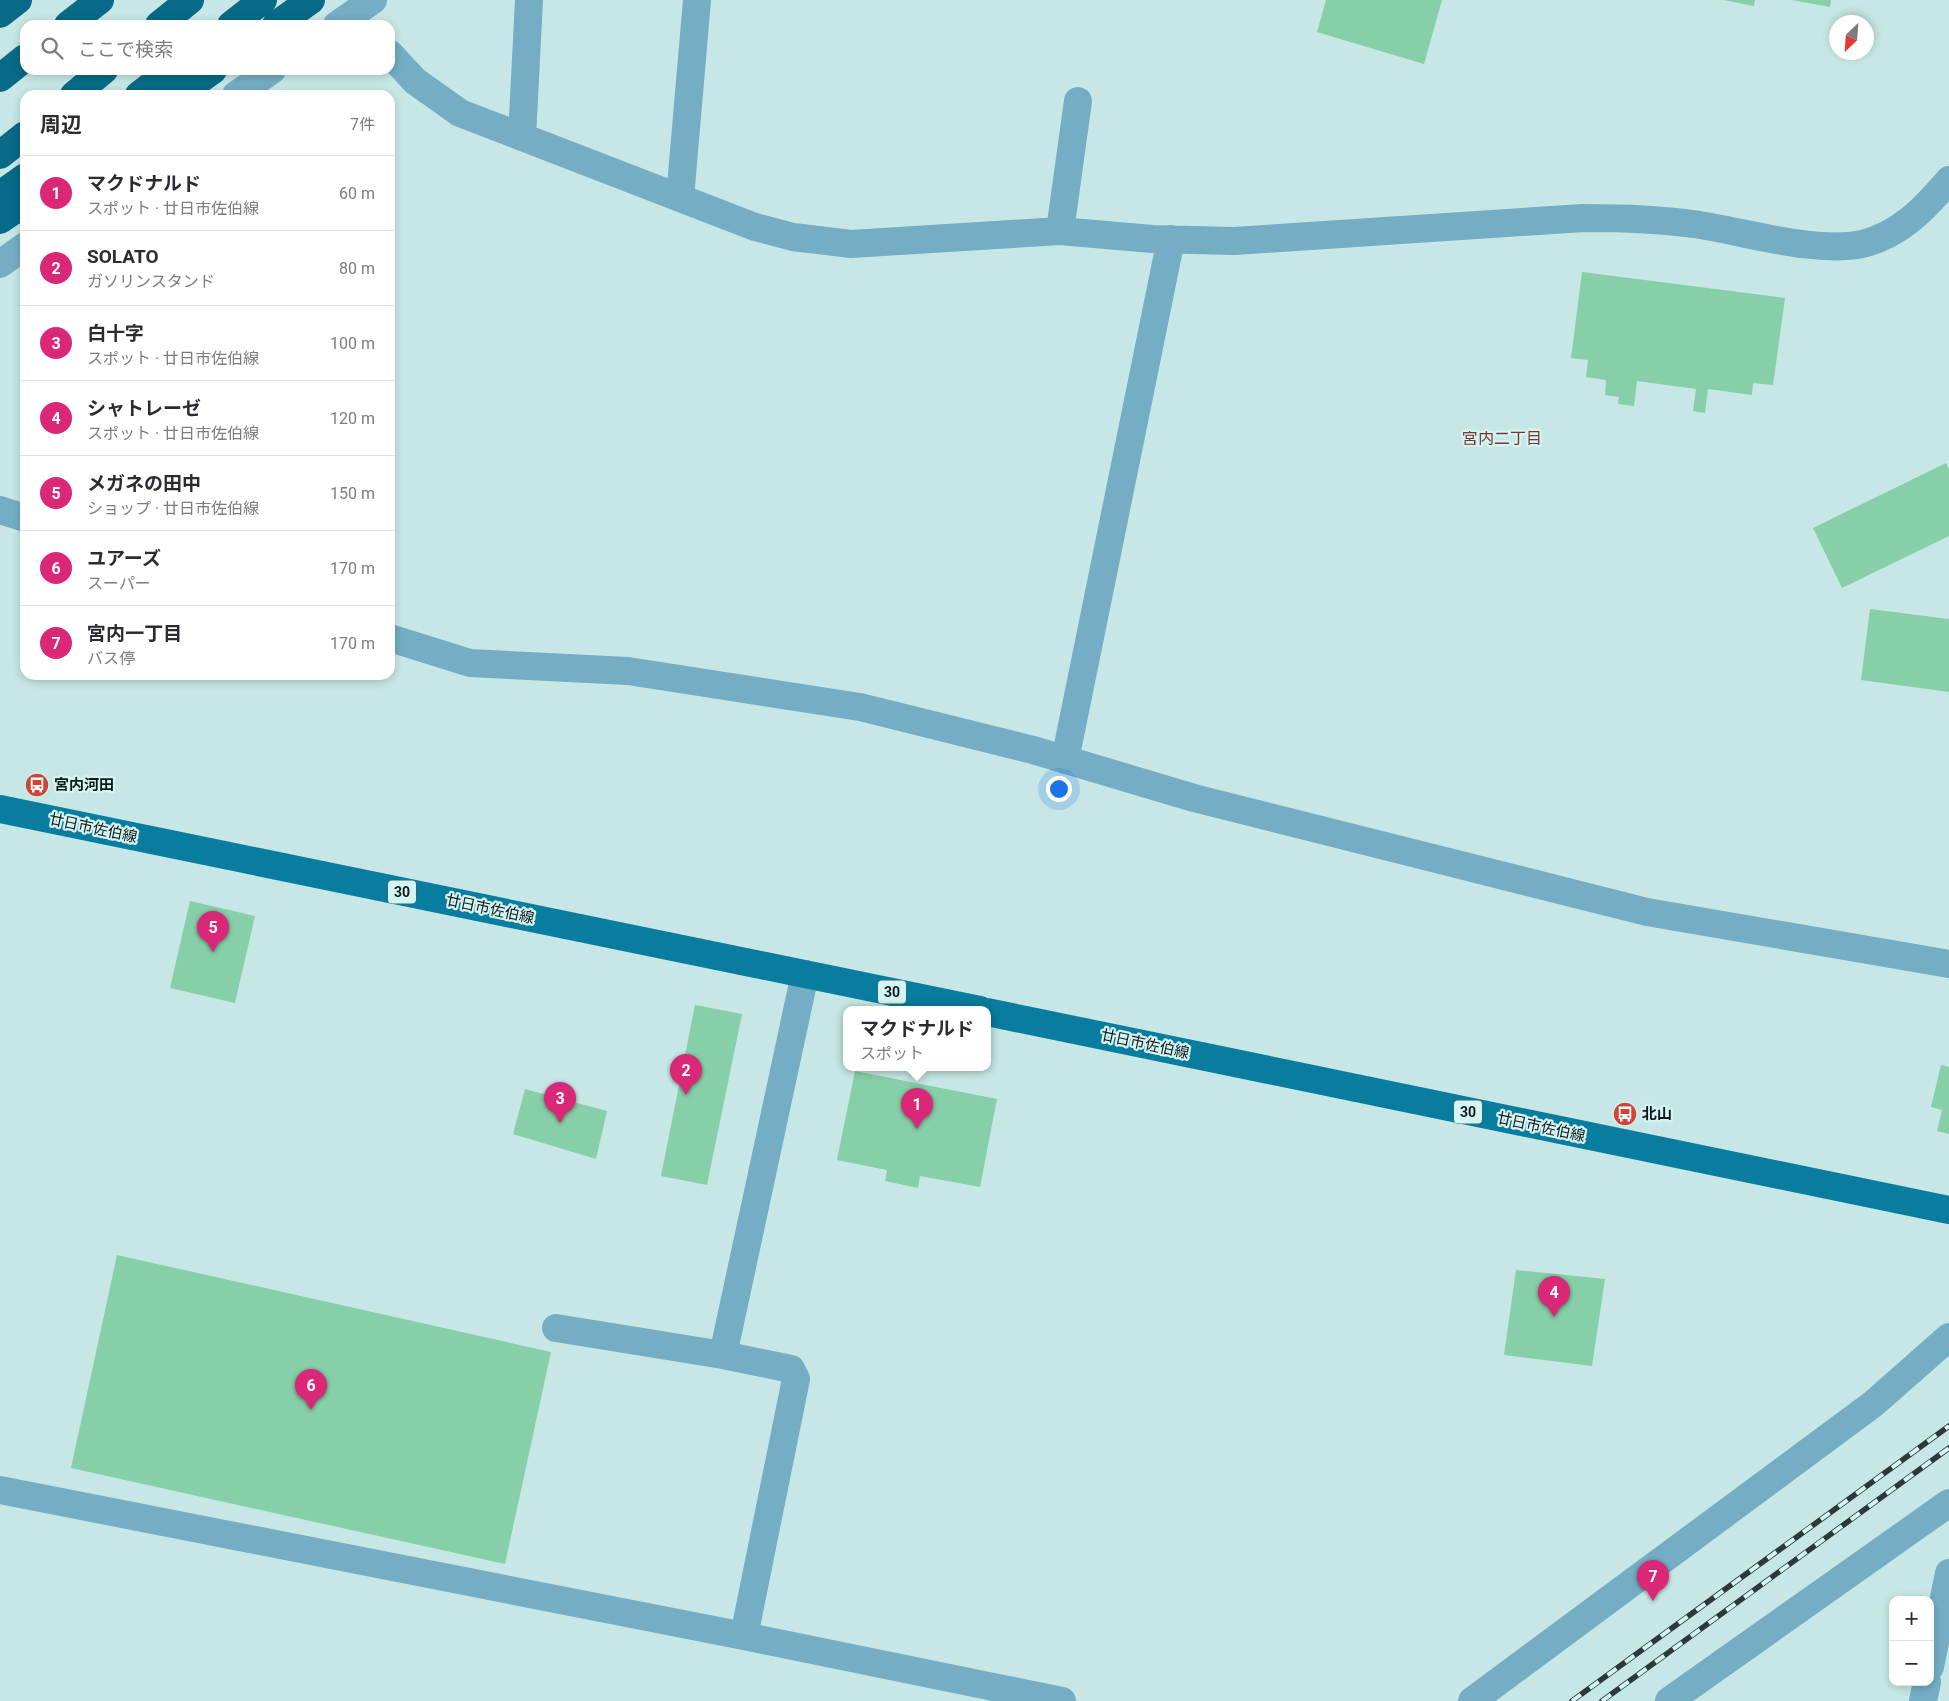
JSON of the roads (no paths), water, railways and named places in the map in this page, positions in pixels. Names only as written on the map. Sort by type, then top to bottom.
[{"type":"highway","points":[[0,14],[18,0]]},
{"type":"highway","points":[[74,20],[100,0]]},
{"type":"highway","points":[[165,20],[190,0]]},
{"type":"highway","points":[[237,20],[263,0]]},
{"type":"highway","points":[[283,20],[311,0]]},
{"type":"highway","points":[[0,78],[20,62]]},
{"type":"highway","points":[[80,90],[98,75]]},
{"type":"highway","points":[[146,90],[165,75]]},
{"type":"highway","points":[[185,90],[206,75]]},
{"type":"highway","points":[[0,155],[20,139]]},
{"type":"highway","points":[[0,195],[20,181]]},
{"type":"highway","points":[[0,220],[20,206]]},
{"type":"main road","name":"廿日市佐伯線","points":[[0,809],[961,1006]]},
{"type":"main road","name":"廿日市佐伯線","points":[[991,1013],[1949,1210]]},
{"type":"street","points":[[522,137],[529,0]]},
{"type":"street","points":[[680,198],[698,0]]},
{"type":"street","points":[[349,20],[367,12]]},
{"type":"street","points":[[395,60],[415,82],[460,113],[680,198],[774,232],[812,240],[851,244],[1060,231],[1170,239],[1234,241],[1546,219],[1620,218],[1694,224],[1815,245],[1846,246],[1877,238],[1905,224],[1929,204],[1949,180]]},
{"type":"street","points":[[243,90],[265,75]]},
{"type":"street","points":[[1060,231],[1078,101]]},
{"type":"street","points":[[1065,760],[1170,239]]},
{"type":"street","points":[[0,264],[20,250]]},
{"type":"street","points":[[0,510],[20,516]]},
{"type":"street","points":[[395,640],[470,663],[628,671],[860,707],[1065,760],[1194,798],[1647,912],[1949,964]]},
{"type":"street","points":[[723,1355],[805,974]]},
{"type":"street","points":[[556,1328],[723,1355],[791,1369],[796,1379],[744,1636]]},
{"type":"street","points":[[1472,1701],[1873,1404],[1949,1337]]},
{"type":"street","points":[[0,1490],[744,1636],[1062,1701]]},
{"type":"street","points":[[1669,1701],[1949,1503]]},
{"type":"street","points":[[1934,1647],[1949,1573]]},
{"type":"street","points":[[1923,1701],[1926,1686]]},
{"type":"railway","points":[[1572,1701],[1949,1426]]},
{"type":"railway","points":[[1602,1701],[1949,1448]]},
{"type":"place","name":"宮内河田","points":[[37,785]]},
{"type":"place","name":"メガネの田中","points":[[213,952]]},
{"type":"place","name":"SOLATO","points":[[686,1095]]},
{"type":"place","name":"北山","points":[[1625,1114]]},
{"type":"place","name":"白十字","points":[[560,1123]]},
{"type":"place","name":"マクドナルド","points":[[917,1129]]},
{"type":"place","name":"シャトレーゼ","points":[[1554,1317]]},
{"type":"place","name":"ユアーズ","points":[[311,1410]]},
{"type":"place","name":"宮内一丁目","points":[[1653,1601]]},
{"type":"district","name":"宮内二丁目","points":[[1502,438]]}]
